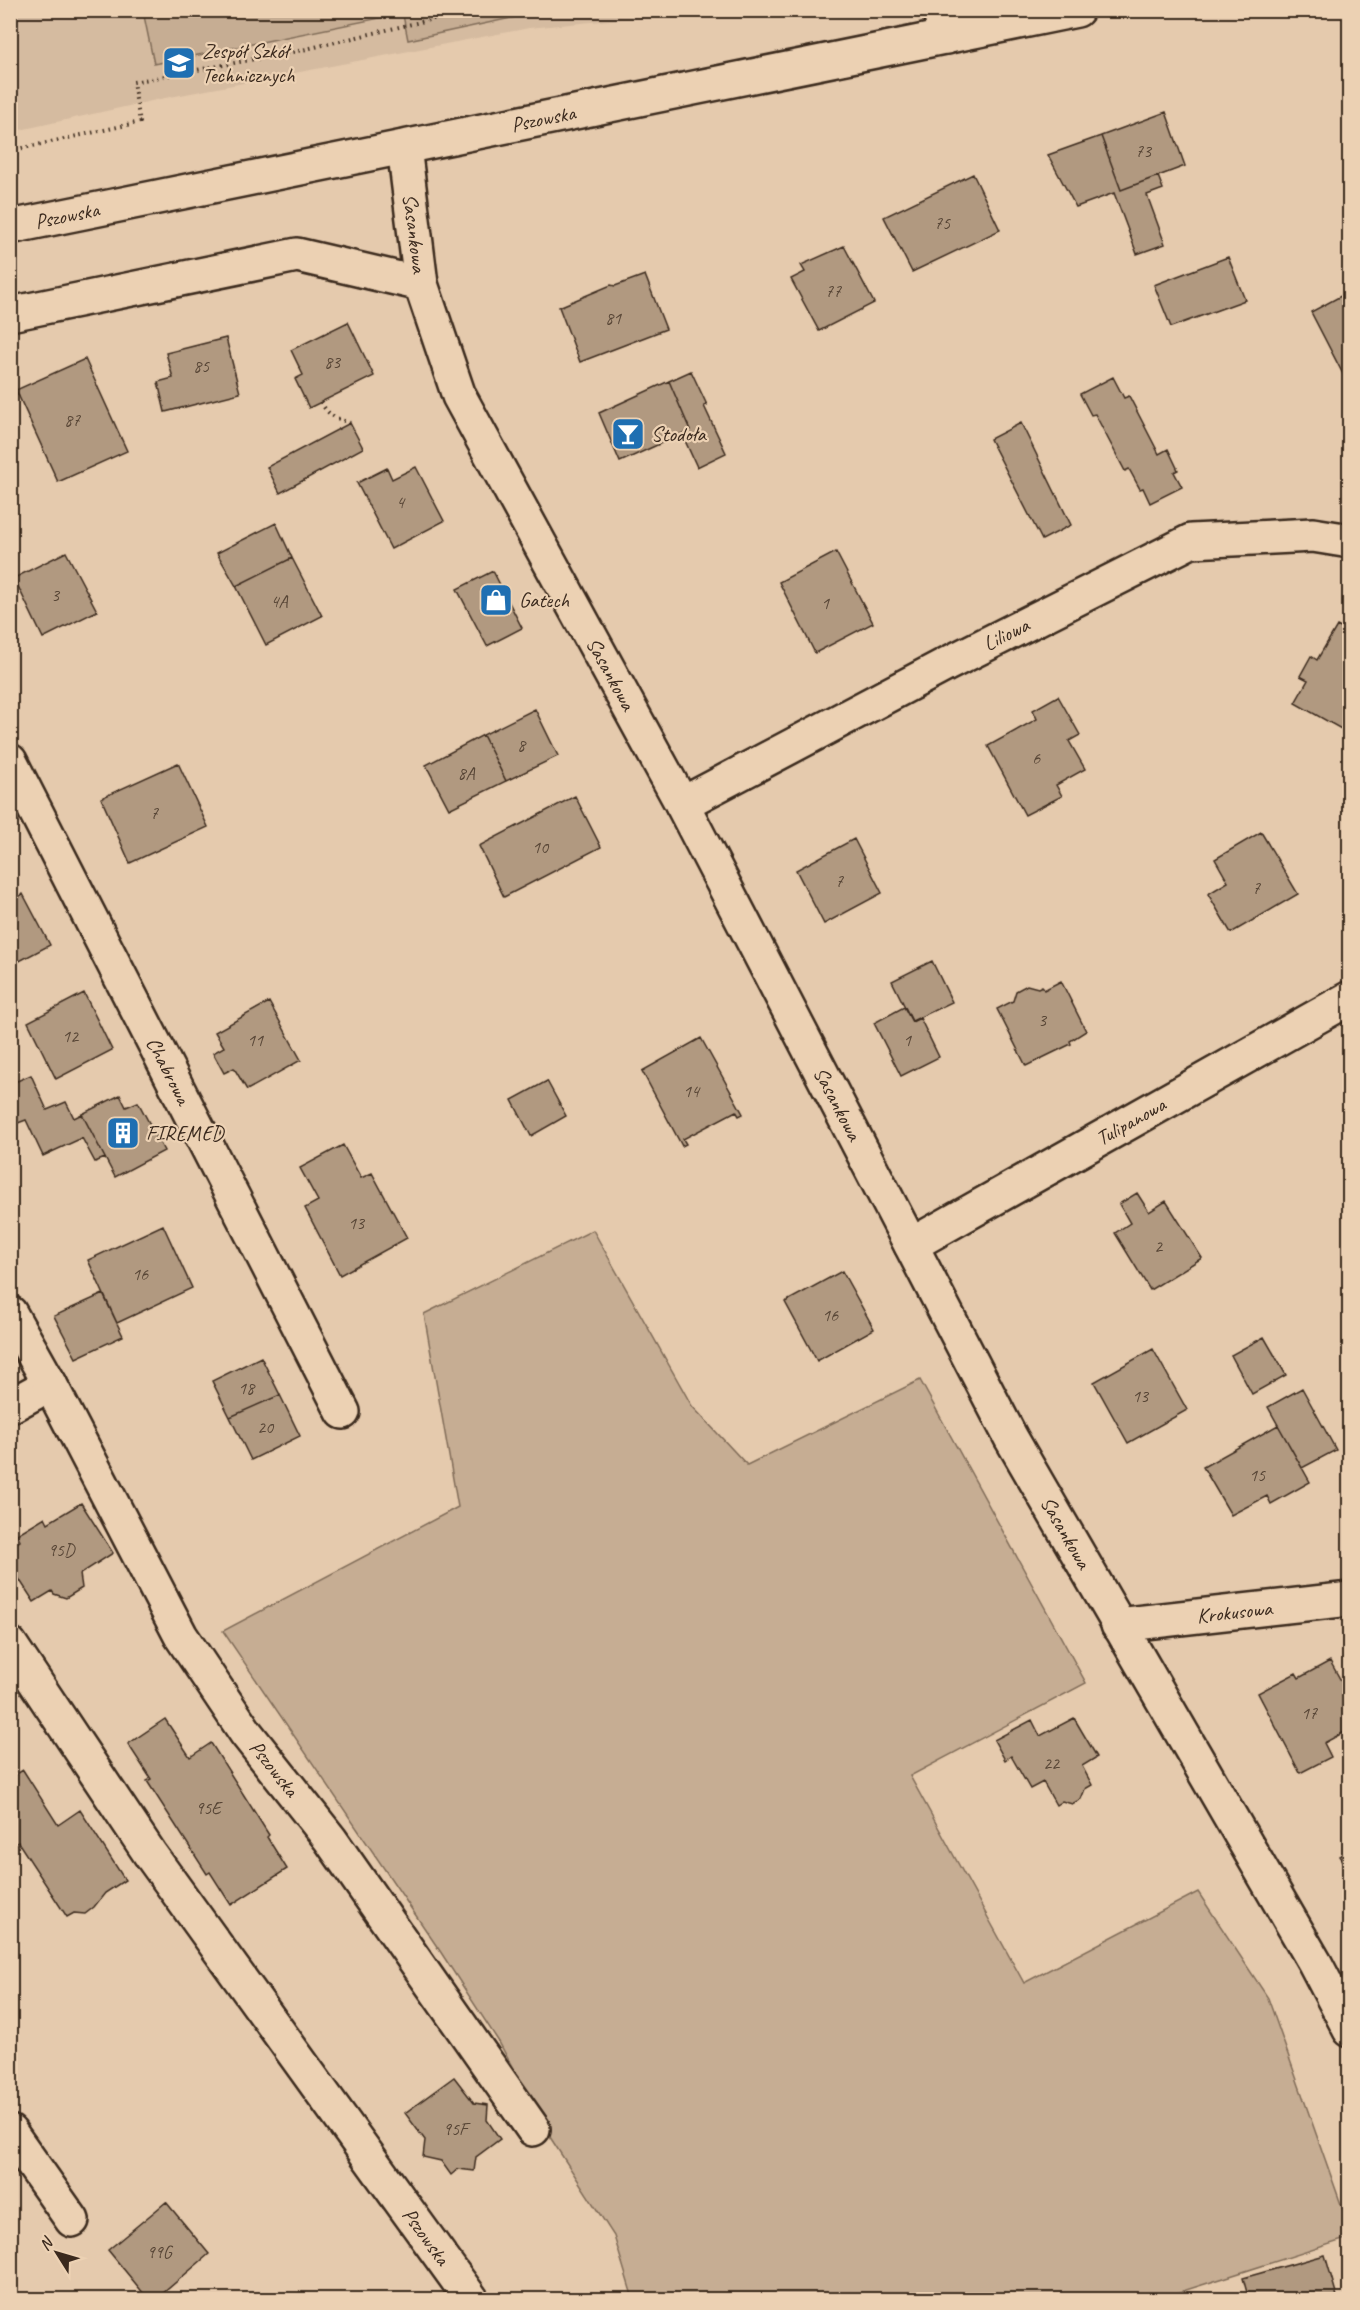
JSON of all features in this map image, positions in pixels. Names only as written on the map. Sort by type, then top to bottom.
[{"type":"street","name":"Pszowska","points":[[10,227],[404,147],[943,24],[1077,10]]},
{"type":"street","name":"Sasankowa","points":[[404,147],[421,284],[459,396],[682,804],[1011,1438],[1315,1963],[1350,2030]]},
{"type":"street","points":[[10,314],[297,255],[421,284]]},
{"type":"street","name":"Liliowa","points":[[682,804],[947,664],[1191,541],[1313,535],[1350,541]]},
{"type":"street","name":"Chabrowa","points":[[10,761],[344,1412]]},
{"type":"street","name":"Tulipanowa","points":[[911,1245],[1350,998]]},
{"type":"street","name":"Pszowska","points":[[10,1313],[50,1384],[182,1636],[246,1733],[330,1839],[533,2129]]},
{"type":"street","points":[[10,1406],[50,1384]]},
{"type":"street","name":"Krokusowa","points":[[1118,1625],[1350,1599]]},
{"type":"street","name":"Pszowska","points":[[10,1644],[157,1863],[472,2300]]},
{"type":"street","points":[[10,2132],[72,2220]]},
{"type":"path","points":[[10,151],[140,122],[133,82],[298,51],[471,10]]},
{"type":"path","points":[[321,402],[327,413],[350,423]]},
{"type":"shaded area","points":[[383,10],[385,17],[154,64],[143,11]]},
{"type":"shaded area","points":[[402,10],[544,10],[544,11],[408,40]]},
{"type":"shaded area","name":"Zespół Szkół Technicznych","points":[[10,11],[704,11],[529,28],[165,98],[11,132]]},
{"type":"shaded area","points":[[593,1230],[692,1406],[747,1465],[920,1380],[1086,1683],[910,1776],[1024,1983],[1198,1892],[1268,1998],[1349,2227],[1349,2238],[1158,2299],[633,2299],[614,2236],[548,2134],[499,2042],[223,1631],[458,1507],[424,1314]]},
{"type":"building","points":[[1166,112],[1185,166],[1121,190],[1101,136]]},
{"type":"building","points":[[1101,136],[1121,190],[1158,176],[1163,189],[1147,195],[1165,244],[1137,254],[1114,193],[1076,207],[1048,155]]},
{"type":"building","points":[[973,174],[1000,230],[912,272],[884,217]]},
{"type":"building","points":[[844,246],[874,303],[819,331],[791,279],[805,272],[801,265]]},
{"type":"building","points":[[1228,257],[1245,300],[1171,327],[1154,285]]},
{"type":"building","points":[[645,275],[666,329],[580,362],[559,307],[611,285],[615,286]]},
{"type":"building","points":[[1350,291],[1350,371],[1343,374],[1311,312]]},
{"type":"building","points":[[348,322],[374,376],[309,408],[295,379],[303,375],[291,350]]},
{"type":"building","points":[[226,338],[240,393],[165,412],[158,382],[173,378],[166,353]]},
{"type":"building","points":[[85,359],[127,451],[58,482],[16,390]]},
{"type":"building","points":[[691,371],[726,453],[697,467],[682,434],[690,430],[669,381]]},
{"type":"building","points":[[1113,377],[1124,398],[1129,396],[1159,454],[1168,449],[1178,470],[1174,472],[1182,487],[1150,503],[1143,488],[1140,489],[1129,469],[1125,471],[1095,414],[1091,415],[1080,394]]},
{"type":"building","points":[[669,381],[690,430],[620,462],[599,413]]},
{"type":"building","points":[[350,423],[363,448],[280,493],[267,467]]},
{"type":"building","points":[[1021,423],[1071,525],[1042,540],[990,439]]},
{"type":"building","points":[[416,467],[444,521],[391,549],[357,483],[387,468],[392,479]]},
{"type":"building","points":[[276,523],[292,558],[236,586],[217,553]]},
{"type":"building","points":[[66,552],[97,611],[43,638],[14,578]]},
{"type":"building","points":[[836,552],[873,623],[815,653],[779,582]]},
{"type":"building","points":[[292,558],[322,616],[266,645],[236,586]]},
{"type":"building","points":[[493,571],[522,628],[487,646],[457,589]]},
{"type":"building","points":[[1337,626],[1350,633],[1350,734],[1295,703],[1308,680],[1300,676],[1311,656],[1317,660]]},
{"type":"building","points":[[1058,696],[1080,735],[1069,741],[1085,769],[1056,785],[1062,796],[1025,815],[988,746],[1037,719],[1033,710]]},
{"type":"building","points":[[535,709],[558,756],[506,781],[483,735]]},
{"type":"building","points":[[483,735],[506,781],[449,809],[426,765]]},
{"type":"building","points":[[178,763],[208,827],[130,863],[101,798]]},
{"type":"building","points":[[575,796],[601,847],[504,897],[479,846]]},
{"type":"building","points":[[1261,832],[1298,894],[1231,933],[1208,894],[1228,882],[1215,859]]},
{"type":"building","points":[[854,839],[882,893],[824,924],[796,870]]},
{"type":"building","points":[[23,894],[50,945],[10,966],[10,901]]},
{"type":"building","points":[[932,961],[952,1002],[912,1021],[892,981]]},
{"type":"building","points":[[1061,981],[1086,1031],[1070,1041],[1071,1044],[1026,1066],[997,1009],[1013,1001],[1016,991],[1027,985],[1038,988],[1042,986],[1044,990]]},
{"type":"building","points":[[84,993],[112,1050],[56,1079],[28,1022]]},
{"type":"building","points":[[269,1002],[301,1060],[247,1090],[234,1068],[224,1073],[213,1053],[224,1047],[215,1032]]},
{"type":"building","points":[[904,1007],[912,1022],[920,1018],[939,1057],[901,1076],[874,1023]]},
{"type":"building","points":[[701,1038],[743,1114],[739,1116],[736,1111],[683,1139],[686,1144],[682,1146],[642,1071]]},
{"type":"building","points":[[31,1075],[47,1110],[66,1102],[74,1118],[82,1114],[105,1158],[95,1162],[82,1138],[43,1156],[26,1120],[10,1126],[10,1084]]},
{"type":"building","points":[[547,1081],[566,1116],[531,1136],[512,1100]]},
{"type":"building","name":"FIREMED","points":[[120,1095],[126,1107],[138,1102],[164,1151],[115,1177],[82,1114]]},
{"type":"building","points":[[343,1145],[361,1178],[372,1173],[407,1238],[340,1275],[305,1208],[318,1201],[300,1168]]},
{"type":"building","points":[[1137,1193],[1149,1212],[1166,1201],[1202,1258],[1150,1290],[1115,1233],[1130,1223],[1119,1204]]},
{"type":"building","points":[[163,1225],[192,1288],[117,1323],[88,1260]]},
{"type":"building","points":[[842,1271],[874,1329],[817,1361],[785,1302]]},
{"type":"building","points":[[103,1294],[123,1336],[76,1358],[54,1316]]},
{"type":"building","points":[[1264,1337],[1286,1375],[1252,1394],[1231,1355]]},
{"type":"building","points":[[1153,1349],[1187,1410],[1128,1443],[1094,1382]]},
{"type":"building","points":[[261,1357],[280,1395],[230,1417],[212,1381]]},
{"type":"building","points":[[1302,1388],[1336,1450],[1302,1468],[1268,1407]]},
{"type":"building","points":[[280,1395],[300,1436],[251,1460],[230,1417]]},
{"type":"building","points":[[1278,1425],[1310,1482],[1271,1504],[1267,1496],[1231,1515],[1203,1467]]},
{"type":"building","points":[[81,1503],[113,1553],[80,1574],[82,1588],[66,1598],[52,1591],[34,1602],[10,1565],[10,1547],[20,1541],[17,1534],[45,1517],[48,1523]]},
{"type":"building","points":[[1330,1661],[1350,1697],[1350,1729],[1324,1743],[1331,1757],[1300,1773],[1258,1693],[1296,1673],[1299,1678]]},
{"type":"building","points":[[1074,1718],[1097,1757],[1082,1766],[1092,1785],[1085,1789],[1081,1799],[1072,1804],[1062,1801],[1056,1805],[1043,1782],[1030,1789],[1011,1756],[1005,1760],[994,1740],[1032,1720],[1040,1736]]},
{"type":"building","points":[[165,1719],[190,1757],[211,1743],[269,1835],[267,1837],[287,1869],[231,1905],[210,1872],[207,1874],[147,1781],[151,1779],[128,1744]]},
{"type":"building","points":[[23,1770],[58,1825],[80,1810],[125,1880],[105,1893],[85,1914],[74,1913],[67,1917],[18,1842],[12,1846],[10,1843],[10,1778]]},
{"type":"building","points":[[1350,1849],[1350,1873],[1339,1856]]},
{"type":"building","points":[[454,2077],[474,2103],[488,2105],[487,2120],[500,2139],[476,2157],[474,2171],[458,2169],[451,2175],[441,2161],[423,2157],[425,2140],[405,2113]]},
{"type":"building","points":[[166,2202],[209,2254],[155,2300],[149,2300],[108,2250]]},
{"type":"building","points":[[1325,2255],[1338,2300],[1249,2300],[1243,2278]]},
{"type":"place","name":"Zespół Szkół Technicznych","points":[[179,63]]},
{"type":"place","name":"Stodoła","points":[[628,434]]},
{"type":"place","name":"Gatech","points":[[496,600]]},
{"type":"place","name":"FIREMED","points":[[123,1133]]}]
